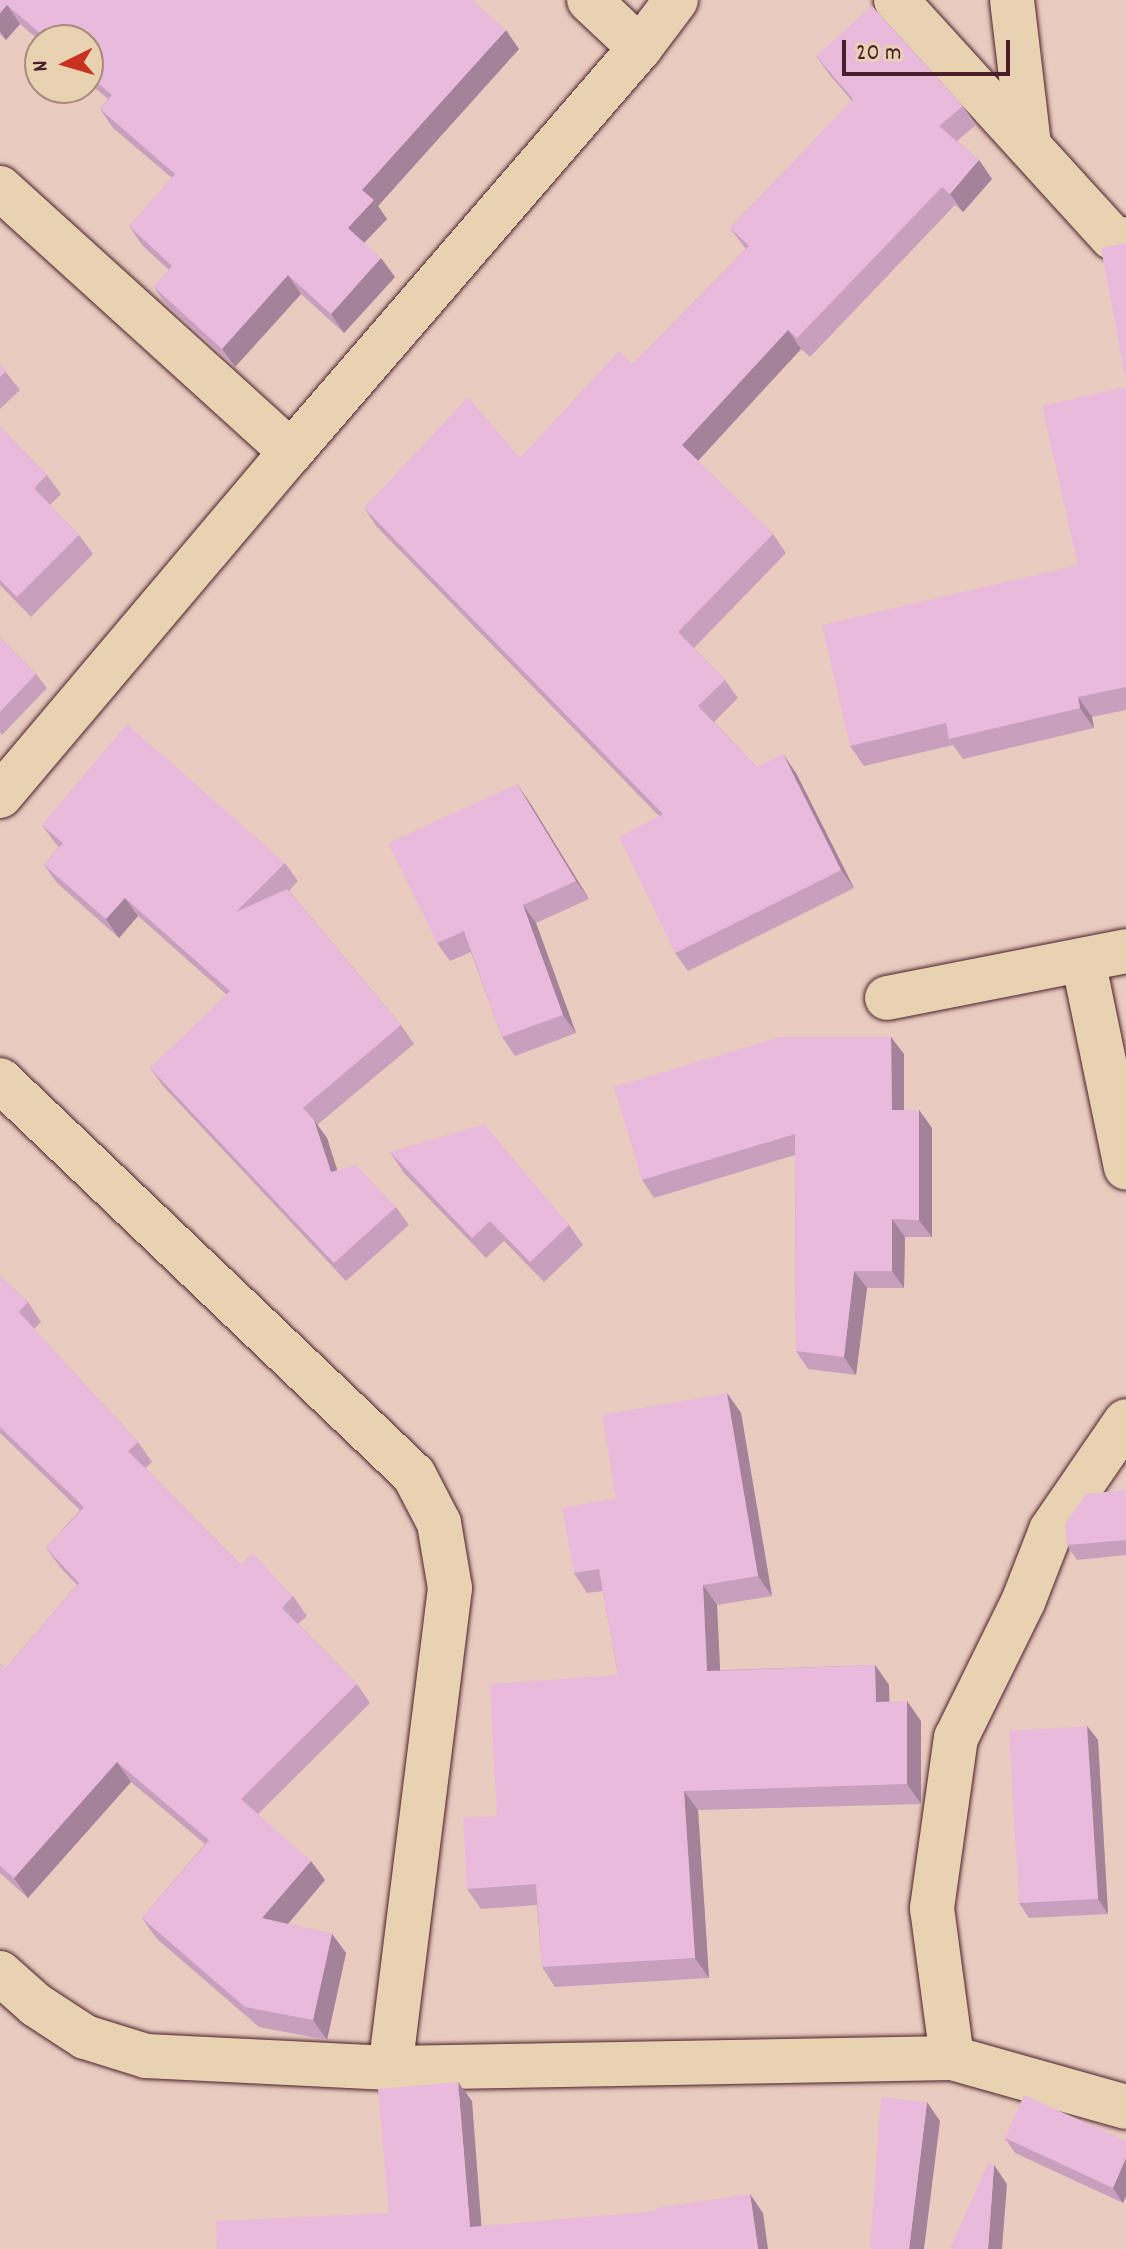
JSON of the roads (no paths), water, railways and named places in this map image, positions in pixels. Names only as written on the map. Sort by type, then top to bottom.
[{"type":"street","points":[[589,0],[640,48]]},
{"type":"street","points":[[0,796],[291,452],[640,48],[676,0]]},
{"type":"street","points":[[896,0],[1112,237],[1126,240]]},
{"type":"street","points":[[1012,0],[1029,144]]},
{"type":"street","points":[[0,188],[291,452]]},
{"type":"street","points":[[887,998],[1126,951]]},
{"type":"street","points":[[1083,960],[1126,1168]]},
{"type":"street","points":[[0,1080],[414,1475],[439,1523],[450,1588],[390,2068]]},
{"type":"street","points":[[952,2058],[932,1908],[956,1738],[1023,1602],[1051,1530],[1126,1421]]},
{"type":"street","points":[[0,1973],[36,2005],[85,2037],[146,2056],[390,2068],[952,2058],[1126,2107]]}]
